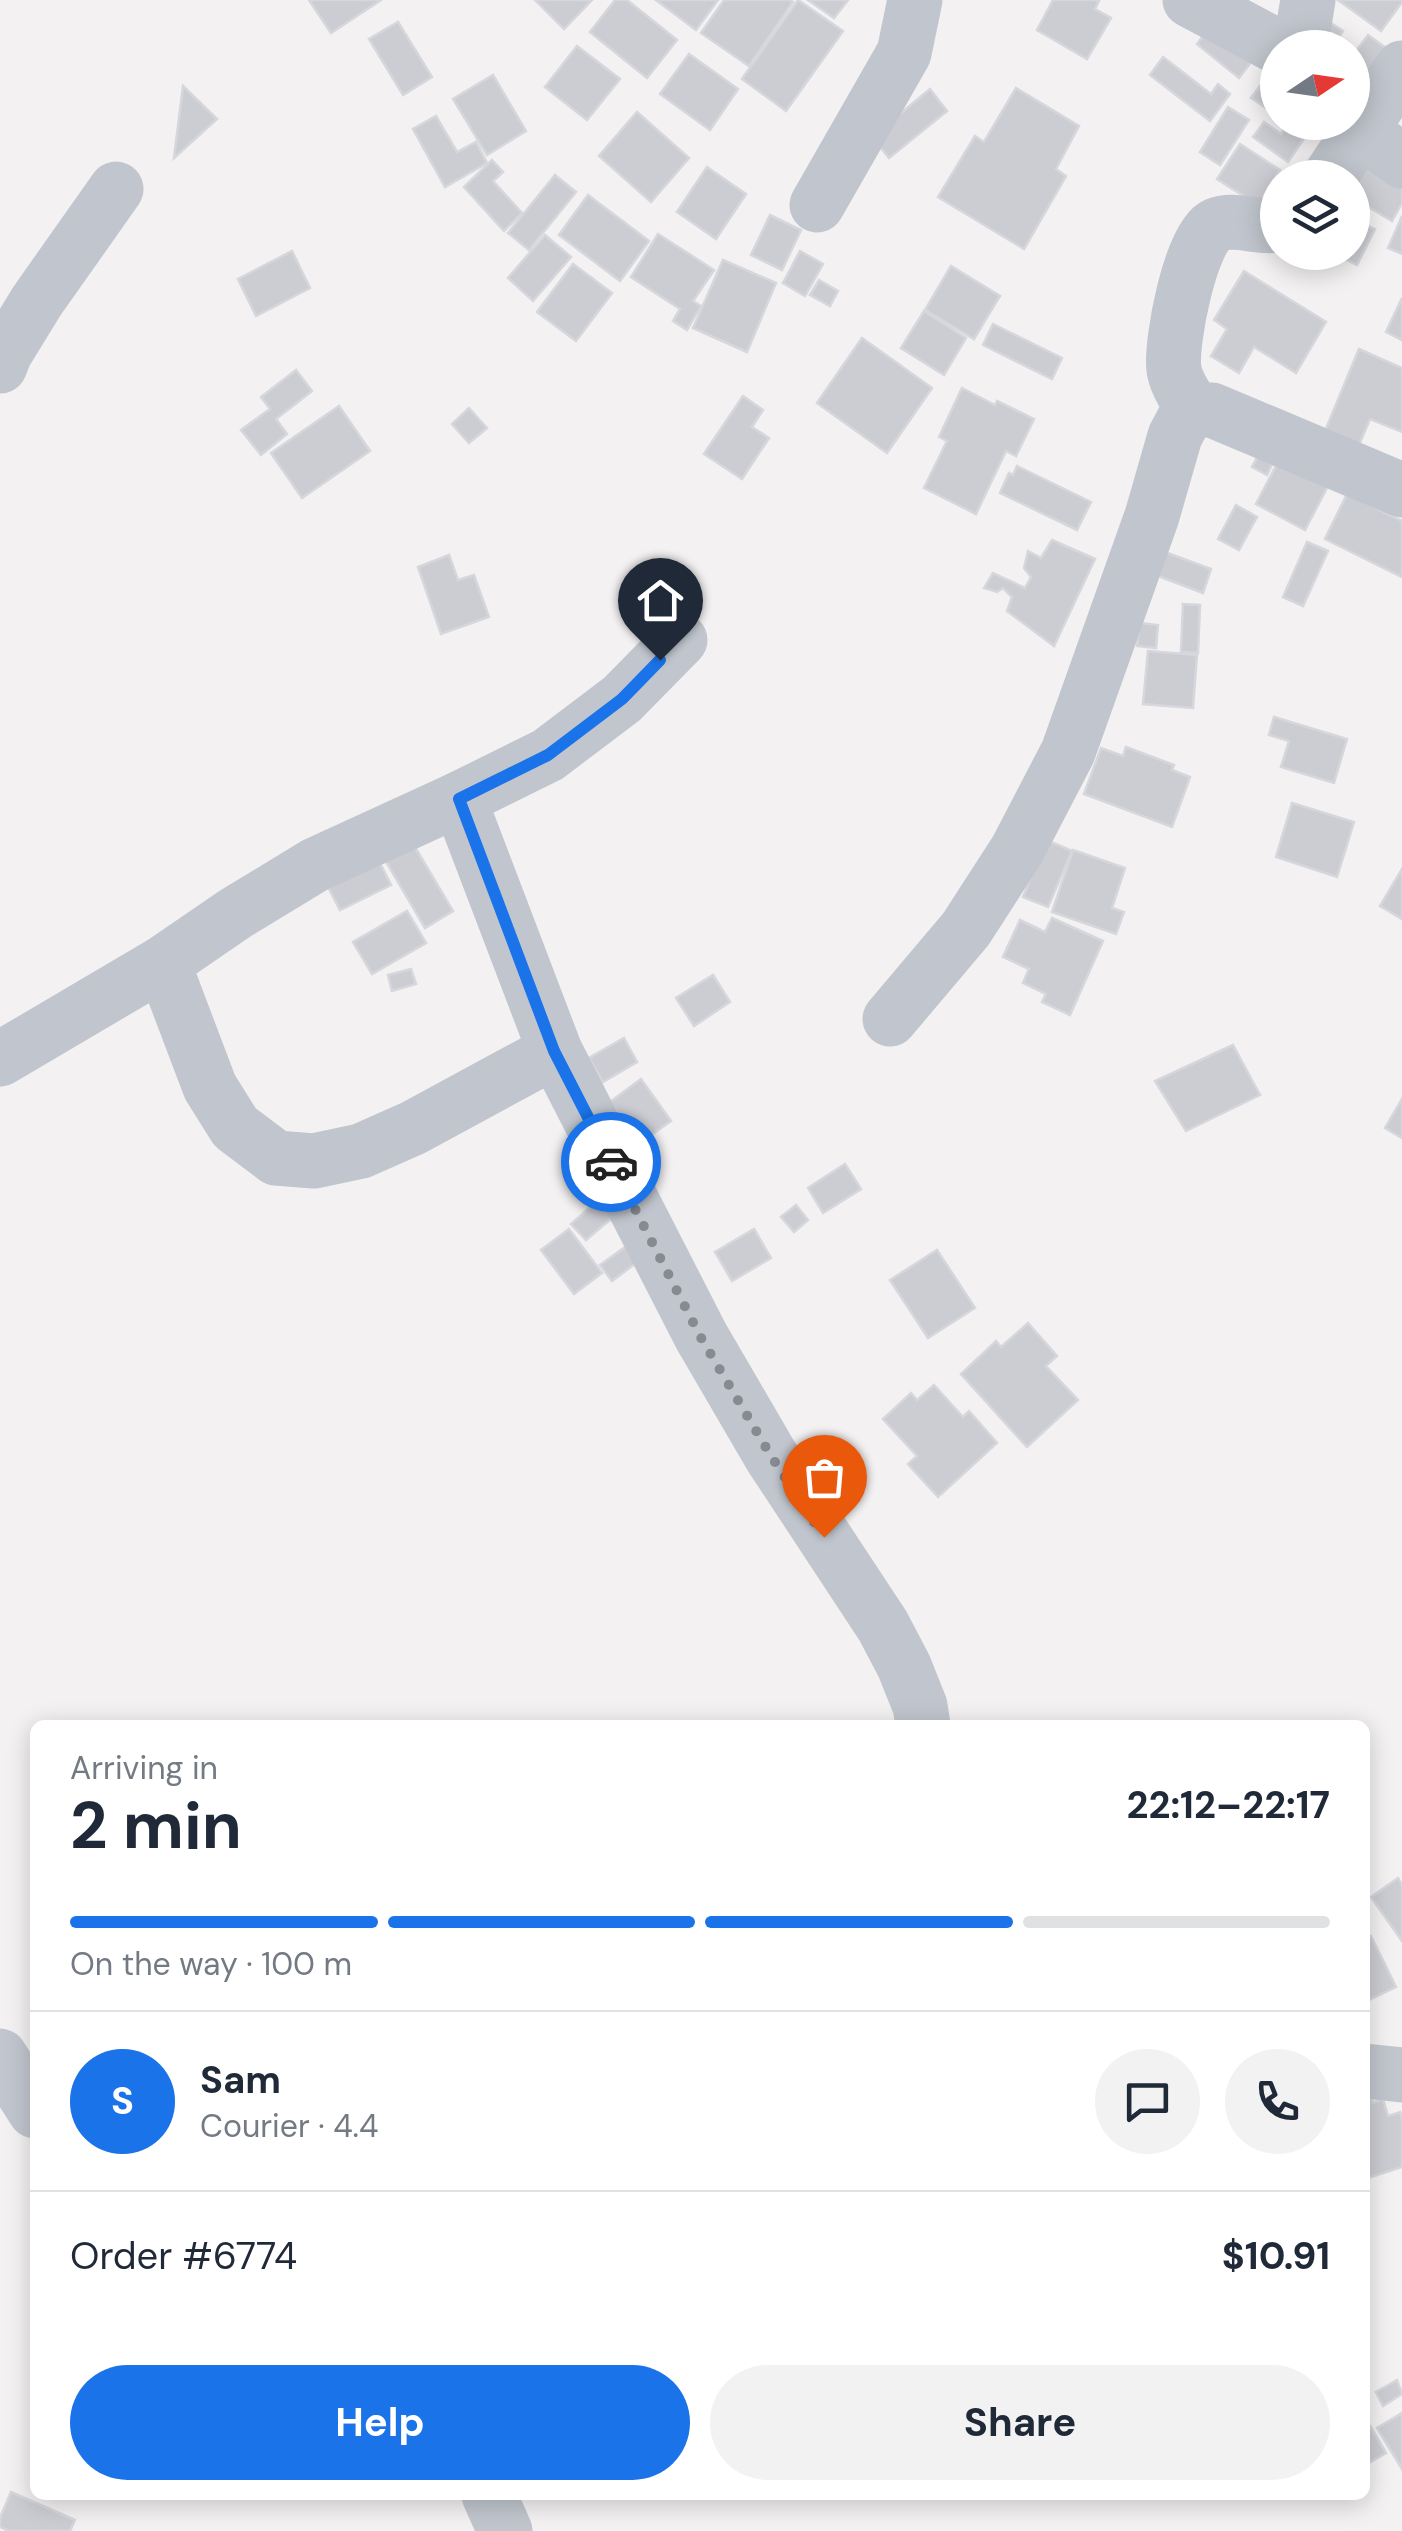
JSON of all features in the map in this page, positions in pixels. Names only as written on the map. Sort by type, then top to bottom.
[{"type":"street","points":[[817,205],[904,53],[916,0]]},
{"type":"street","points":[[1190,0],[1260,37]]},
{"type":"street","points":[[1303,30],[1308,0]]},
{"type":"street","points":[[1372,98],[1402,161]]},
{"type":"street","points":[[1339,160],[1372,98]]},
{"type":"street","points":[[0,366],[37,301],[116,189]]},
{"type":"street","points":[[1195,410],[1174,371],[1173,342],[1198,248],[1206,232],[1218,224],[1260,227]]},
{"type":"street","points":[[890,1019],[966,929],[1017,850],[1068,752],[1184,418],[1195,410],[1212,410],[1402,490]]},
{"type":"street","points":[[0,1059],[163,963],[314,865],[548,755],[622,699],[680,640]]},
{"type":"street","points":[[459,799],[554,1051],[700,1336],[771,1456],[884,1626],[904,1666],[923,1720]]},
{"type":"street","points":[[163,963],[218,1100],[234,1127],[276,1158],[314,1162],[360,1151],[413,1128],[554,1051]]},
{"type":"street","points":[[0,2056],[30,2104]]},
{"type":"street","points":[[1370,2072],[1402,2075]]},
{"type":"street","points":[[491,2500],[505,2531]]},
{"type":"building","points":[[309,0],[381,0],[331,33]]},
{"type":"building","points":[[535,0],[592,0],[564,29]]},
{"type":"building","points":[[615,0],[627,0],[677,40],[647,78],[590,32]]},
{"type":"building","points":[[656,0],[718,0],[696,30]]},
{"type":"building","points":[[724,0],[793,2],[749,66],[701,33]]},
{"type":"building","points":[[798,0],[843,31],[786,111],[742,79]]},
{"type":"building","points":[[808,0],[848,0],[834,18]]},
{"type":"building","points":[[1053,0],[1096,0],[1099,1],[1095,9],[1111,18],[1087,59],[1037,30]]},
{"type":"building","points":[[1338,0],[1402,0],[1402,2],[1381,31]]},
{"type":"building","points":[[1326,20],[1341,30],[1320,30]]},
{"type":"building","points":[[398,22],[432,77],[403,95],[369,39]]},
{"type":"building","points":[[1209,28],[1252,61],[1239,78],[1197,44]]},
{"type":"building","points":[[1370,36],[1389,50],[1370,78]]},
{"type":"building","points":[[577,46],[620,79],[587,120],[545,87]]},
{"type":"building","points":[[689,54],[738,89],[710,130],[660,94]]},
{"type":"building","points":[[1163,57],[1211,94],[1218,84],[1230,94],[1210,121],[1150,75]]},
{"type":"building","points":[[493,75],[526,131],[487,155],[453,99]]},
{"type":"building","points":[[183,86],[217,119],[174,158]]},
{"type":"building","points":[[1260,86],[1260,104],[1251,98]]},
{"type":"building","points":[[1016,88],[1079,126],[1056,169],[1066,176],[1024,249],[938,197],[975,136],[984,142]]},
{"type":"building","points":[[930,89],[947,111],[889,158],[872,137]]},
{"type":"building","points":[[1228,107],[1249,120],[1220,165],[1200,152]]},
{"type":"building","points":[[637,112],[689,158],[651,202],[599,156]]},
{"type":"building","points":[[436,116],[457,152],[476,142],[487,163],[445,187],[413,129]]},
{"type":"building","points":[[1260,127],[1260,140],[1303,140],[1289,160],[1285,160],[1253,137]]},
{"type":"building","points":[[1240,144],[1265,160],[1260,160],[1258,205],[1217,179]]},
{"type":"building","points":[[1363,155],[1402,179],[1402,203],[1392,221],[1370,208],[1370,160],[1361,160]]},
{"type":"building","points":[[492,160],[503,172],[493,181],[522,213],[504,231],[464,187]]},
{"type":"building","points":[[707,167],[746,194],[716,239],[677,212]]},
{"type":"building","points":[[555,175],[576,192],[529,250],[508,233]]},
{"type":"building","points":[[588,195],[649,241],[620,281],[559,235]]},
{"type":"building","points":[[770,215],[801,230],[782,270],[751,255]]},
{"type":"building","points":[[1402,216],[1402,254],[1388,248]]},
{"type":"building","points":[[658,234],[714,270],[693,301],[701,306],[687,330],[673,321],[680,309],[631,277]]},
{"type":"building","points":[[545,235],[571,257],[533,301],[508,278]]},
{"type":"building","points":[[292,251],[310,288],[256,316],[238,279]]},
{"type":"building","points":[[800,251],[823,264],[805,296],[783,283]]},
{"type":"building","points":[[723,260],[776,283],[747,352],[693,328]]},
{"type":"building","points":[[573,264],[612,293],[576,341],[537,312]]},
{"type":"building","points":[[951,266],[1000,296],[974,339],[925,310]]},
{"type":"building","points":[[1244,271],[1326,322],[1296,373],[1254,347],[1239,373],[1211,356],[1227,329],[1214,320]]},
{"type":"building","points":[[819,280],[838,291],[830,306],[810,295]]},
{"type":"building","points":[[1402,298],[1402,340],[1386,332]]},
{"type":"building","points":[[924,311],[966,338],[944,375],[901,348]]},
{"type":"building","points":[[993,324],[1062,358],[1052,379],[983,345]]},
{"type":"building","points":[[862,338],[932,388],[887,453],[817,403]]},
{"type":"building","points":[[1359,349],[1402,368],[1402,432],[1370,419],[1359,445],[1325,431]]},
{"type":"building","points":[[296,370],[312,391],[276,419],[287,434],[261,455],[241,430],[270,409],[261,397]]},
{"type":"building","points":[[962,388],[1034,419],[1016,456],[1006,451],[976,514],[924,488],[947,441],[939,437]]},
{"type":"building","points":[[743,396],[763,410],[752,427],[769,438],[742,479],[704,454]]},
{"type":"building","points":[[339,406],[370,451],[302,498],[271,453]]},
{"type":"building","points":[[469,408],[487,428],[469,443],[452,424]]},
{"type":"building","points":[[1261,450],[1275,458],[1267,475],[1252,467]]},
{"type":"building","points":[[1279,460],[1328,486],[1305,530],[1256,504]]},
{"type":"building","points":[[1017,466],[1091,502],[1077,530],[1000,493],[1009,473],[1013,475]]},
{"type":"building","points":[[1347,494],[1402,521],[1402,577],[1325,539]]},
{"type":"building","points":[[1236,505],[1257,517],[1239,550],[1218,539]]},
{"type":"building","points":[[1052,540],[1095,559],[1054,646],[1007,611],[1012,597],[1003,588],[997,592],[984,588],[993,573],[1025,588],[1031,577],[1024,568],[1028,551],[1041,558]]},
{"type":"building","points":[[1307,542],[1328,551],[1303,606],[1283,597]]},
{"type":"building","points":[[1154,548],[1211,569],[1203,593],[1145,571]]},
{"type":"building","points":[[449,555],[458,580],[474,575],[489,617],[441,634],[418,567]]},
{"type":"building","points":[[1183,604],[1200,605],[1198,653],[1181,652]]},
{"type":"building","points":[[1140,623],[1158,625],[1156,648],[1137,646]]},
{"type":"building","points":[[1148,651],[1197,655],[1193,708],[1143,704]]},
{"type":"building","points":[[1274,717],[1347,739],[1334,783],[1281,767],[1289,741],[1269,735]]},
{"type":"building","points":[[1126,747],[1174,765],[1172,770],[1190,777],[1172,827],[1084,794],[1101,748],[1123,756]]},
{"type":"building","points":[[1292,803],[1354,822],[1337,877],[1276,857]]},
{"type":"building","points":[[409,837],[453,911],[425,928],[381,853]]},
{"type":"building","points":[[1046,840],[1072,851],[1048,907],[1023,897]]},
{"type":"building","points":[[1073,850],[1125,868],[1112,908],[1124,912],[1116,934],[1052,912]]},
{"type":"building","points":[[377,857],[391,885],[340,910],[326,883]]},
{"type":"building","points":[[1402,869],[1402,919],[1380,906]]},
{"type":"building","points":[[407,911],[426,943],[372,974],[353,942]]},
{"type":"building","points":[[1052,918],[1103,941],[1070,1015],[1042,1002],[1046,994],[1023,983],[1029,969],[1003,957],[1020,920],[1045,932]]},
{"type":"building","points":[[411,969],[416,984],[392,991],[388,975]]},
{"type":"building","points":[[713,975],[730,1002],[694,1026],[676,998]]},
{"type":"building","points":[[624,1038],[637,1062],[603,1082],[589,1058]]},
{"type":"building","points":[[1233,1045],[1260,1095],[1186,1131],[1155,1081]]},
{"type":"building","points":[[641,1079],[671,1121],[640,1143],[610,1102]]},
{"type":"building","points":[[1402,1099],[1402,1138],[1385,1128]]},
{"type":"building","points":[[845,1164],[861,1189],[823,1213],[808,1188]]},
{"type":"building","points":[[598,1200],[613,1217],[586,1240],[571,1224]]},
{"type":"building","points":[[796,1205],[808,1220],[794,1232],[781,1217]]},
{"type":"building","points":[[569,1229],[602,1273],[574,1294],[541,1250]]},
{"type":"building","points":[[754,1229],[771,1258],[732,1281],[715,1252]]},
{"type":"building","points":[[628,1245],[640,1260],[612,1281],[600,1265]]},
{"type":"building","points":[[937,1250],[975,1308],[928,1338],[890,1280]]},
{"type":"building","points":[[1028,1323],[1057,1356],[1046,1366],[1078,1400],[1027,1447],[961,1374],[996,1341],[1001,1347]]},
{"type":"building","points":[[934,1385],[963,1417],[969,1411],[997,1443],[938,1497],[908,1464],[917,1456],[883,1419],[911,1393],[917,1400]]},
{"type":"building","points":[[1398,1878],[1402,1885],[1402,1941],[1371,1897]]},
{"type":"building","points":[[1370,1936],[1396,1987],[1370,2000]]},
{"type":"building","points":[[1370,2092],[1373,2103],[1383,2099],[1388,2116],[1400,2112],[1402,2167],[1370,2177]]},
{"type":"building","points":[[1397,2380],[1402,2394],[1383,2406],[1376,2392]]},
{"type":"building","points":[[1402,2413],[1402,2469],[1377,2428]]},
{"type":"building","points":[[1370,2426],[1386,2453],[1370,2462]]},
{"type":"building","points":[[11,2492],[75,2520],[70,2531],[9,2531],[0,2527]]},
{"type":"way so far","points":[[611,1162],[700,1336],[824,1537]]},
{"type":"route","points":[[611,1162],[554,1051],[459,799],[548,755],[622,699],[660,660]]}]
